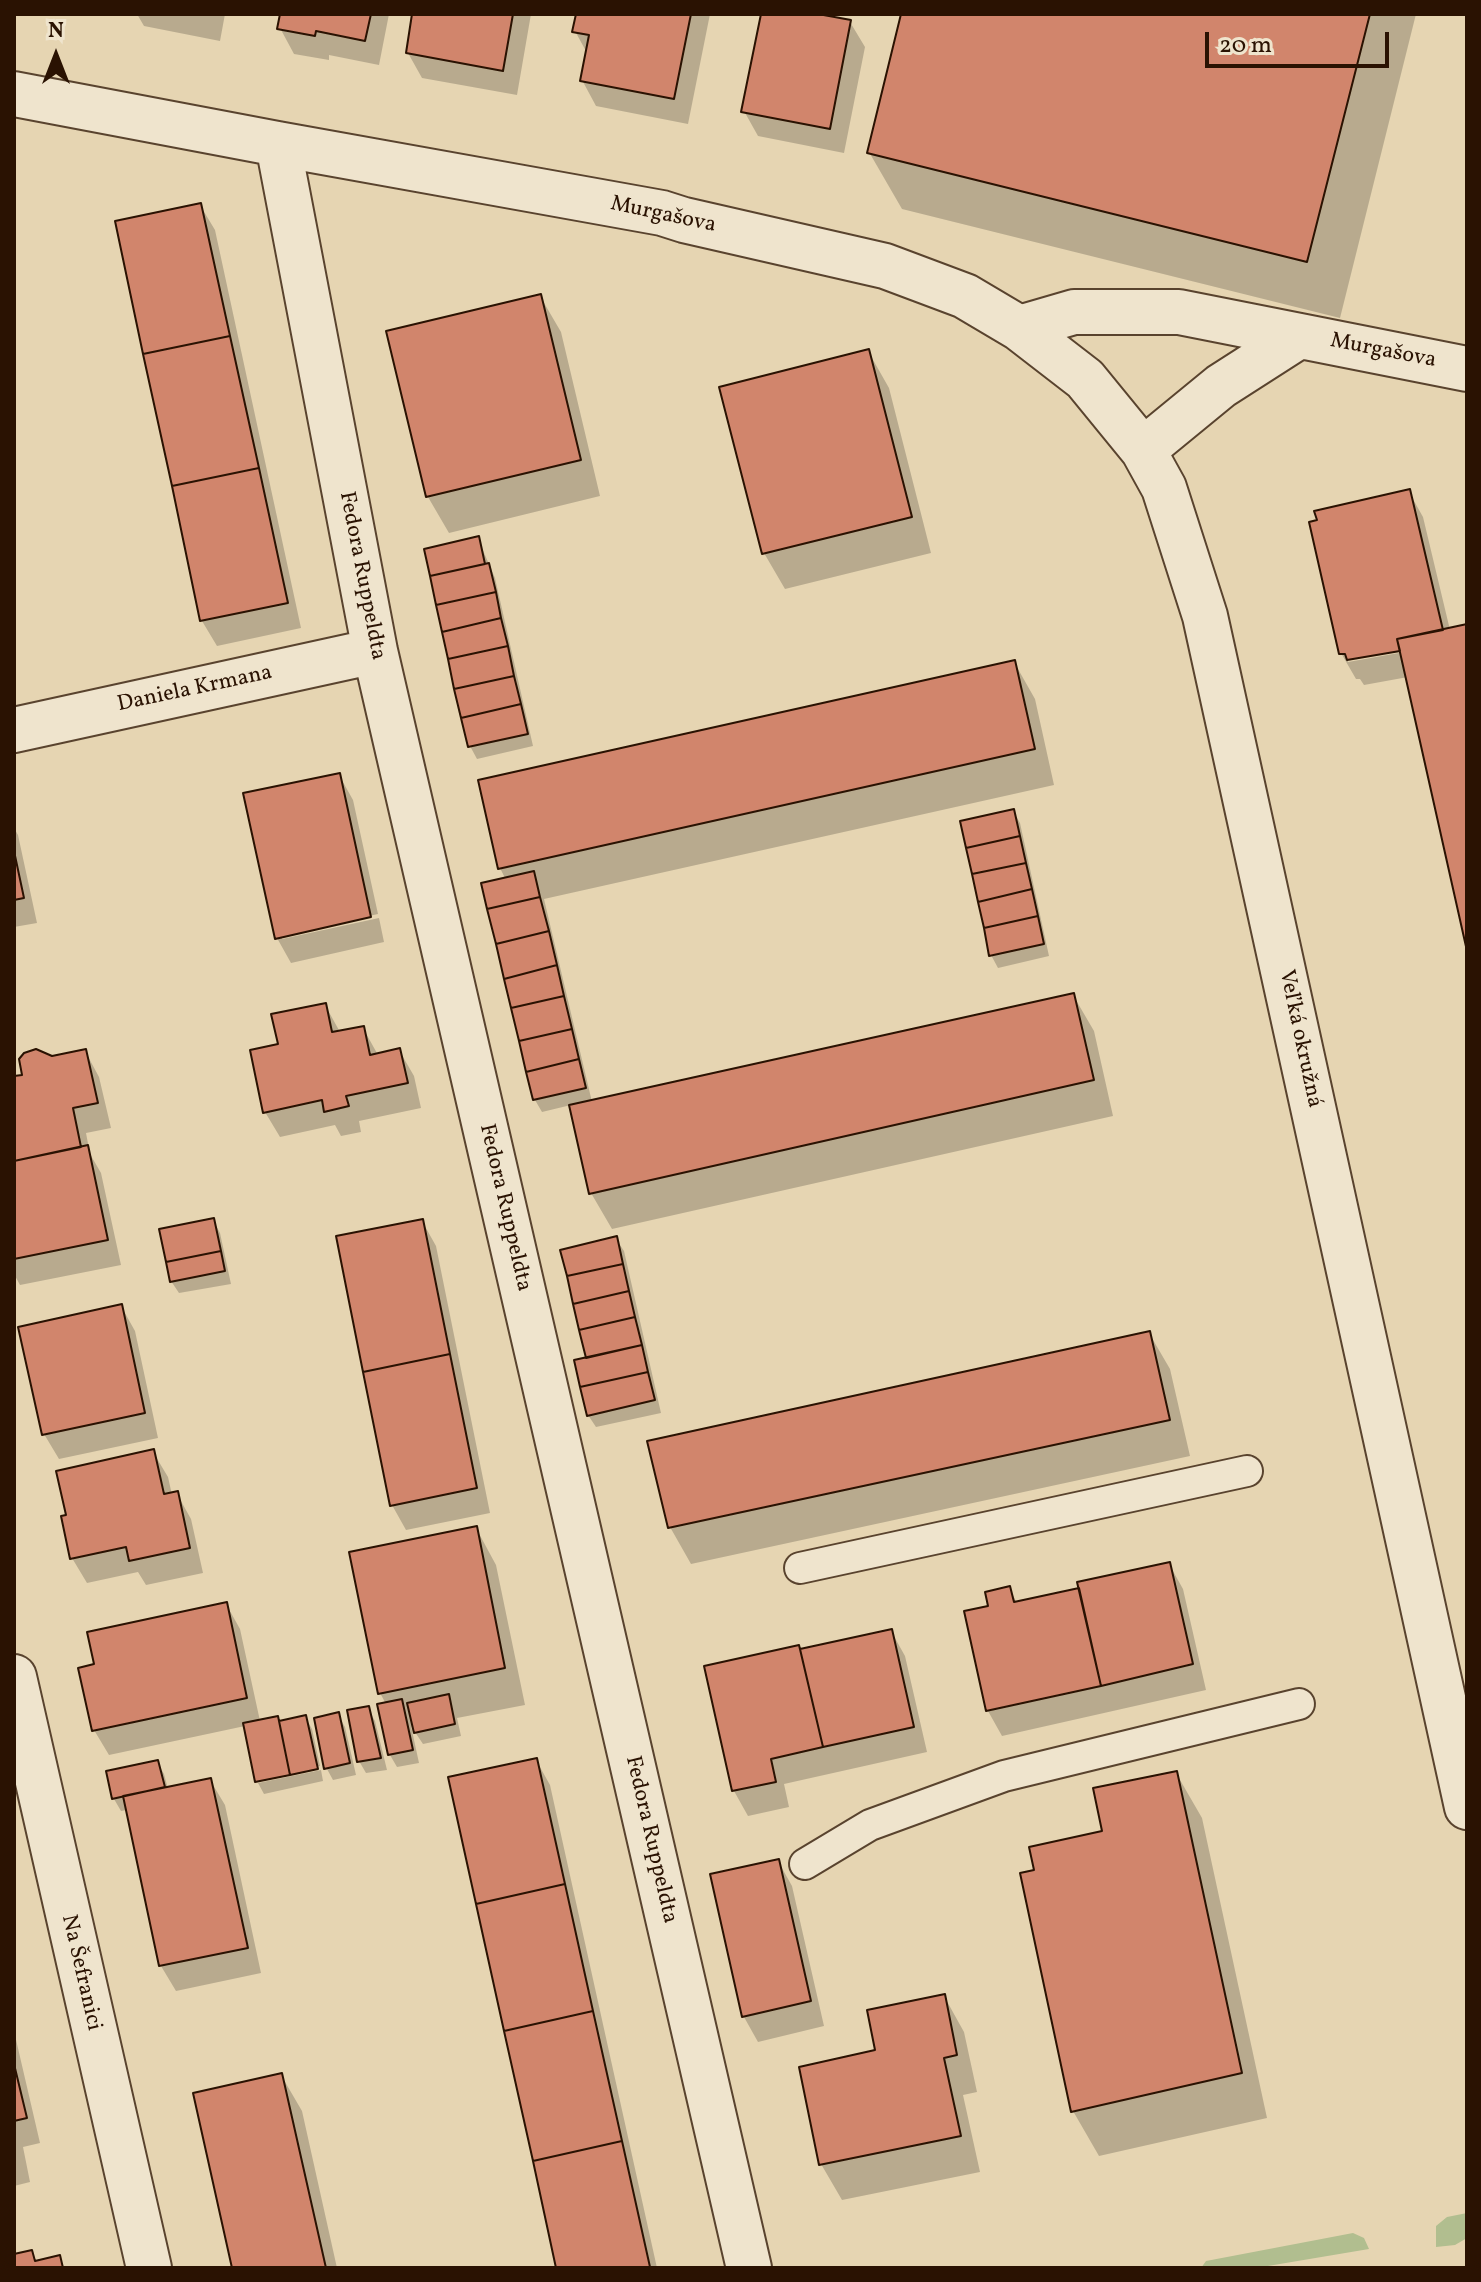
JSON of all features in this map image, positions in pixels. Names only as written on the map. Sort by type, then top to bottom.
[{"type":"street","name":"Murgašova","points":[[14,94],[662,213],[885,266],[965,296],[1019,328],[1074,312],[1179,312],[1467,369]]},
{"type":"street","name":"Fedora Ruppeldta","points":[[278,144],[375,651],[749,2268]]},
{"type":"street","name":"Veľká okružná","points":[[1019,328],[1085,379],[1143,450],[1164,488],[1205,616],[1467,1807]]},
{"type":"street","name":"Murgašova","points":[[1143,450],[1221,386],[1299,336]]},
{"type":"street","name":"Daniela Krmana","points":[[14,730],[375,651]]},
{"type":"street","name":"Na Šefranici","points":[[14,1677],[149,2268]]},
{"type":"lane","points":[[800,1568],[1247,1471]]},
{"type":"lane","points":[[805,1864],[870,1825],[1004,1776],[1299,1704]]},
{"type":"green space","points":[[1467,2213],[1467,2238],[1455,2245],[1436,2247],[1436,2226],[1447,2217]]},
{"type":"green space","points":[[1353,2233],[1364,2238],[1369,2249],[1256,2268],[1201,2268],[1206,2261]]},
{"type":"building","points":[[280,14],[371,14],[365,41],[316,31],[315,36],[277,29]]},
{"type":"building","points":[[412,14],[513,14],[503,71],[406,53]]},
{"type":"building","points":[[576,14],[691,14],[674,99],[580,81],[589,35],[572,32]]},
{"type":"building","points":[[761,14],[818,14],[851,20],[830,129],[741,112]]},
{"type":"building","points":[[901,14],[1370,14],[1307,262],[867,153]]},
{"type":"building","points":[[201,203],[230,336],[143,354],[115,221]]},
{"type":"building","points":[[541,294],[581,460],[426,497],[386,331]]},
{"type":"building","points":[[230,336],[259,468],[172,486],[143,354]]},
{"type":"building","points":[[869,349],[912,517],[762,554],[719,387]]},
{"type":"building","points":[[259,468],[288,603],[200,621],[172,486]]},
{"type":"building","points":[[1410,489],[1443,630],[1397,639],[1400,651],[1347,660],[1345,654],[1339,654],[1309,522],[1317,520],[1314,511]]},
{"type":"building","points":[[479,536],[485,564],[430,576],[424,549]]},
{"type":"building","points":[[489,563],[496,592],[436,605],[430,576]]},
{"type":"building","points":[[496,592],[501,618],[442,632],[436,605]]},
{"type":"building","points":[[501,618],[508,646],[448,659],[442,632]]},
{"type":"building","points":[[1467,624],[1467,951],[1397,639]]},
{"type":"building","points":[[508,646],[514,676],[454,689],[448,659]]},
{"type":"building","points":[[1015,660],[1035,749],[498,869],[478,780]]},
{"type":"building","points":[[514,676],[521,704],[461,718],[454,689]]},
{"type":"building","points":[[521,704],[528,734],[468,747],[461,718]]},
{"type":"building","points":[[340,773],[371,917],[275,939],[243,793]]},
{"type":"building","points":[[1014,809],[1020,836],[966,848],[960,821]]},
{"type":"building","points":[[1020,836],[1026,863],[972,874],[966,848]]},
{"type":"building","points":[[14,851],[24,898],[14,900]]},
{"type":"building","points":[[1026,863],[1032,889],[978,902],[972,874]]},
{"type":"building","points":[[534,871],[540,897],[487,909],[481,883]]},
{"type":"building","points":[[1032,889],[1038,916],[984,928],[978,902]]},
{"type":"building","points":[[540,897],[549,931],[496,944],[487,909]]},
{"type":"building","points":[[1038,916],[1044,944],[989,956],[984,928]]},
{"type":"building","points":[[549,931],[557,965],[504,979],[496,944]]},
{"type":"building","points":[[557,965],[564,996],[511,1008],[504,979]]},
{"type":"building","points":[[1074,993],[1094,1080],[589,1194],[569,1105]]},
{"type":"building","points":[[564,996],[572,1029],[519,1041],[511,1008]]},
{"type":"building","points":[[326,1003],[332,1032],[364,1026],[370,1055],[400,1048],[408,1083],[346,1096],[349,1106],[324,1112],[322,1100],[263,1113],[250,1050],[278,1044],[271,1014]]},
{"type":"building","points":[[572,1029],[579,1059],[526,1072],[519,1041]]},
{"type":"building","points":[[36,1049],[52,1056],[86,1049],[98,1103],[73,1108],[81,1147],[14,1161],[14,1076],[22,1075],[19,1059],[24,1053]]},
{"type":"building","points":[[579,1059],[586,1088],[533,1100],[526,1072]]},
{"type":"building","points":[[88,1145],[108,1240],[14,1259],[14,1161]]},
{"type":"building","points":[[214,1218],[221,1251],[166,1262],[159,1229]]},
{"type":"building","points":[[423,1219],[450,1354],[363,1372],[336,1236]]},
{"type":"building","points":[[617,1236],[623,1264],[567,1276],[560,1250]]},
{"type":"building","points":[[221,1251],[225,1271],[170,1282],[166,1262]]},
{"type":"building","points":[[623,1264],[629,1291],[573,1304],[567,1276]]},
{"type":"building","points":[[629,1291],[635,1317],[579,1330],[573,1304]]},
{"type":"building","points":[[122,1304],[145,1413],[42,1435],[18,1327]]},
{"type":"building","points":[[635,1317],[642,1345],[586,1358],[579,1330]]},
{"type":"building","points":[[1150,1331],[1170,1420],[668,1528],[647,1441]]},
{"type":"building","points":[[642,1345],[648,1372],[580,1387],[574,1360]]},
{"type":"building","points":[[450,1354],[477,1488],[390,1506],[363,1372]]},
{"type":"building","points":[[648,1372],[655,1400],[587,1416],[580,1387]]},
{"type":"building","points":[[154,1449],[164,1494],[178,1491],[190,1548],[129,1561],[126,1547],[70,1559],[61,1516],[66,1515],[56,1471]]},
{"type":"building","points":[[477,1526],[505,1668],[378,1694],[349,1552]]},
{"type":"building","points":[[1170,1562],[1193,1664],[1101,1686],[1077,1582]]},
{"type":"building","points":[[1010,1586],[1014,1602],[1079,1588],[1101,1686],[986,1711],[964,1611],[988,1606],[985,1592]]},
{"type":"building","points":[[227,1602],[247,1698],[92,1731],[78,1668],[94,1664],[87,1632]]},
{"type":"building","points":[[892,1629],[914,1727],[823,1747],[800,1649]]},
{"type":"building","points":[[799,1645],[823,1747],[771,1759],[776,1782],[732,1791],[704,1666]]},
{"type":"building","points":[[449,1694],[455,1724],[414,1733],[407,1703]]},
{"type":"building","points":[[402,1699],[413,1750],[388,1755],[377,1704]]},
{"type":"building","points":[[369,1706],[381,1758],[357,1762],[347,1710]]},
{"type":"building","points":[[339,1712],[350,1763],[324,1769],[314,1718]]},
{"type":"building","points":[[306,1715],[318,1769],[290,1775],[279,1721]]},
{"type":"building","points":[[278,1716],[290,1775],[255,1782],[243,1723]]},
{"type":"building","points":[[537,1758],[565,1884],[476,1904],[448,1777]]},
{"type":"building","points":[[158,1760],[165,1787],[112,1799],[106,1771]]},
{"type":"building","points":[[1177,1771],[1242,2073],[1071,2112],[1020,1873],[1034,1870],[1029,1847],[1102,1831],[1093,1788]]},
{"type":"building","points":[[211,1778],[248,1948],[159,1966],[123,1796]]},
{"type":"building","points":[[779,1859],[811,2001],[742,2017],[710,1874]]},
{"type":"building","points":[[565,1884],[593,2011],[504,2031],[476,1904]]},
{"type":"building","points":[[945,1994],[957,2055],[944,2058],[961,2136],[819,2165],[799,2067],[875,2050],[867,2010]]},
{"type":"building","points":[[593,2011],[622,2141],[533,2161],[504,2031]]},
{"type":"building","points":[[14,2064],[27,2118],[14,2121]]},
{"type":"building","points":[[282,2073],[326,2268],[232,2268],[193,2093]]},
{"type":"building","points":[[622,2141],[650,2267],[556,2268],[533,2161]]},
{"type":"building","points":[[32,2250],[35,2261],[60,2255],[63,2268],[14,2268],[14,2254]]}]
